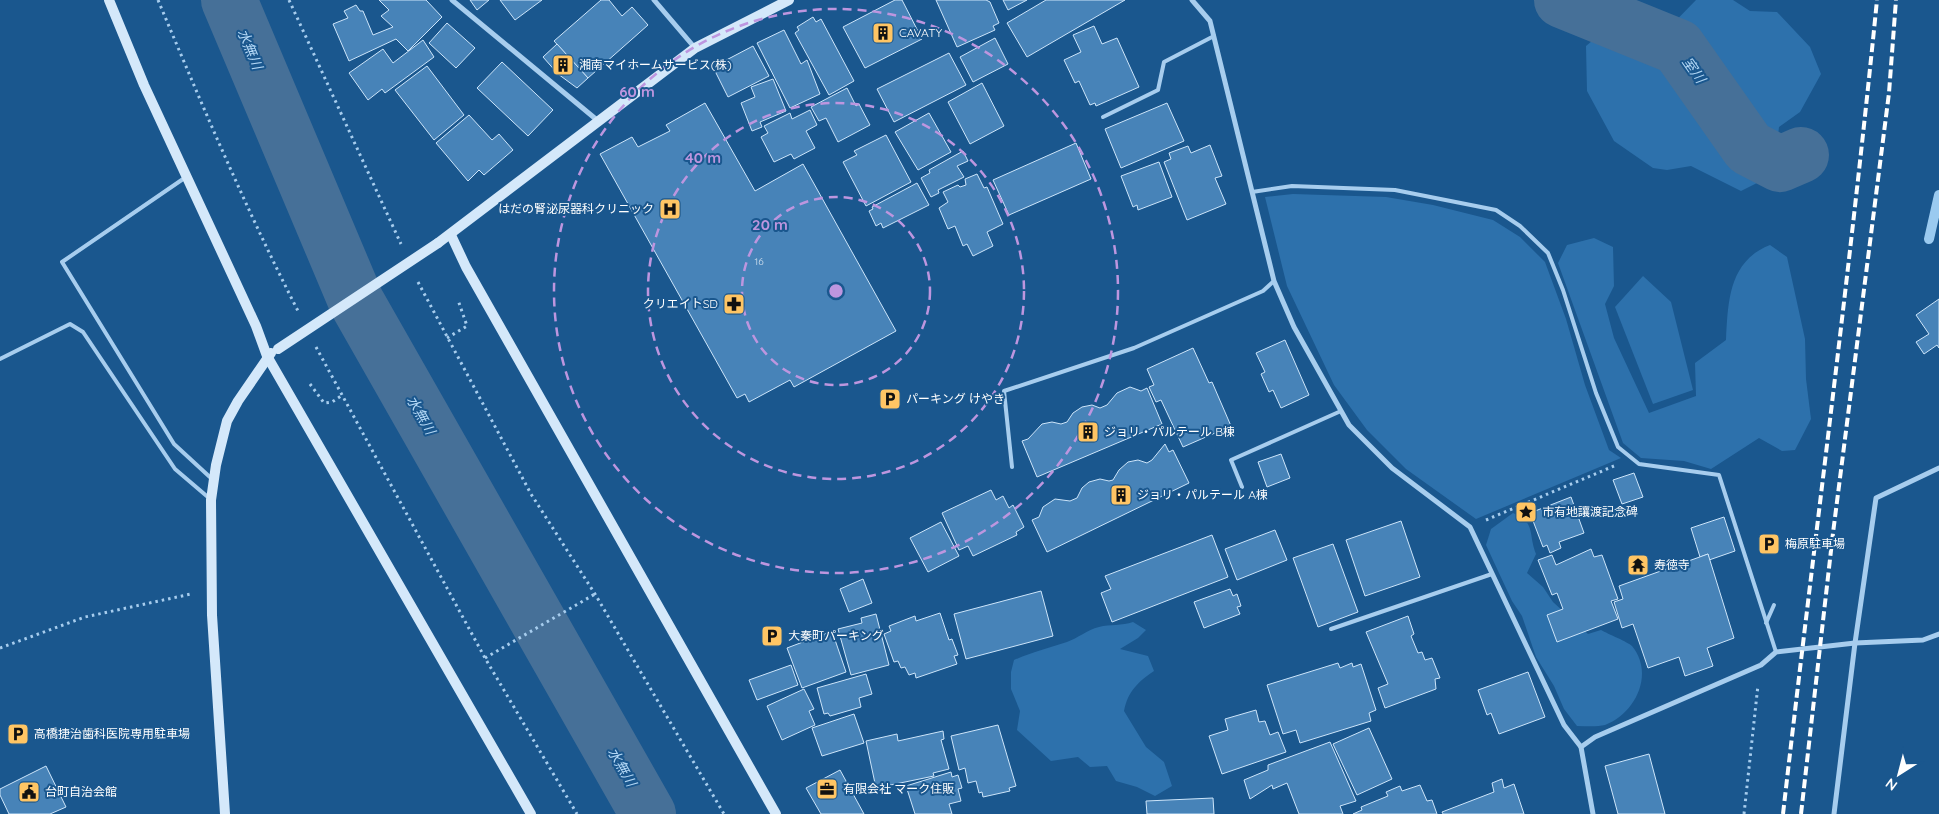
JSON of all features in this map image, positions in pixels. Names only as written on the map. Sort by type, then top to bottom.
[{"type":"street","points":[[109,0],[144,85],[252,317],[267,356],[532,814]]},
{"type":"street","points":[[452,0],[597,120]]},
{"type":"street","points":[[654,0],[695,48]]},
{"type":"street","points":[[225,814],[212,590],[211,500],[228,421],[267,356],[451,235],[597,120],[695,48],[789,0]]},
{"type":"street","points":[[1192,0],[1210,21],[1274,281],[1294,327],[1349,425],[1392,468],[1470,527],[1564,725],[1581,748],[1593,814]]},
{"type":"street","points":[[451,235],[466,267],[776,814]]},
{"type":"street","points":[[1834,814],[1855,643],[1876,498],[1939,468]]},
{"type":"street","points":[[1581,748],[1595,737],[1760,665],[1776,652],[1855,643],[1923,640],[1939,634]]},
{"type":"lane","points":[[1103,117],[1158,90],[1164,62],[1214,36]]},
{"type":"lane","points":[[186,176],[62,262],[174,444],[214,481]]},
{"type":"lane","points":[[1252,192],[1292,186],[1395,190],[1496,210],[1520,226],[1548,253],[1563,290],[1596,393],[1618,447],[1639,464],[1719,475],[1776,652]]},
{"type":"lane","points":[[1012,466],[1004,391],[1134,348],[1263,291],[1274,281]]},
{"type":"lane","points":[[0,359],[70,324],[83,332],[175,469],[211,500]]},
{"type":"lane","points":[[1242,487],[1231,460],[1341,411]]},
{"type":"lane","points":[[1331,629],[1492,574]]},
{"type":"lane","points":[[1766,623],[1774,605]]},
{"type":"path","points":[[158,0],[206,117],[271,259],[302,319]]},
{"type":"path","points":[[289,0],[404,251]]},
{"type":"path","points":[[416,278],[531,494],[596,594],[724,814]]},
{"type":"path","points":[[447,338],[468,326],[455,292]]},
{"type":"path","points":[[315,345],[485,658],[577,814]]},
{"type":"path","points":[[306,379],[324,403],[332,402],[341,396]]},
{"type":"path","points":[[1470,527],[1608,468]]},
{"type":"path","points":[[0,648],[85,617],[212,590]]},
{"type":"path","points":[[485,658],[596,594]]},
{"type":"path","points":[[1744,814],[1760,665]]},
{"type":"shaded area","points":[[1696,0],[1733,0],[1750,11],[1777,12],[1810,47],[1821,74],[1800,112],[1779,127],[1776,153],[1763,180],[1741,191],[1691,166],[1667,170],[1653,168],[1614,141],[1587,91],[1586,46],[1611,25],[1657,40]]},
{"type":"shaded area","points":[[1293,194],[1386,197],[1433,205],[1493,220],[1520,237],[1545,262],[1566,319],[1585,385],[1609,450],[1621,458],[1476,519],[1406,469],[1367,430],[1334,385],[1287,286],[1265,197]]},
{"type":"shaded area","points":[[1594,238],[1613,247],[1614,286],[1605,304],[1614,338],[1649,413],[1696,396],[1695,363],[1726,340],[1728,311],[1733,284],[1746,261],[1756,252],[1770,245],[1787,257],[1805,339],[1806,379],[1811,419],[1795,450],[1782,451],[1759,438],[1711,469],[1684,461],[1641,458],[1623,443],[1558,263],[1567,245]]},
{"type":"shaded area","points":[[1643,276],[1671,302],[1693,390],[1653,404],[1615,307]]},
{"type":"shaded area","points":[[1513,513],[1525,520],[1528,525],[1536,554],[1527,573],[1543,587],[1553,602],[1588,634],[1601,630],[1630,644],[1639,657],[1642,669],[1638,692],[1633,703],[1616,720],[1605,725],[1577,726],[1564,709],[1554,686],[1536,657],[1522,616],[1512,601],[1486,545],[1491,529]]},
{"type":"shaded area","points":[[1133,622],[1146,630],[1138,638],[1120,649],[1148,656],[1154,671],[1143,679],[1131,692],[1124,711],[1146,747],[1164,762],[1172,786],[1155,796],[1137,787],[1116,781],[1107,766],[1090,767],[1078,757],[1051,761],[1017,730],[1020,711],[1011,689],[1011,672],[1014,660],[1067,642],[1095,628]]},
{"type":"building","points":[[379,0],[426,0],[442,17],[408,51],[396,39],[349,61],[333,24],[348,18],[344,11],[356,5],[360,11],[363,11],[373,35],[393,27],[381,16],[389,10]]},
{"type":"building","points":[[470,0],[489,0],[477,10]]},
{"type":"building","points":[[500,0],[542,0],[515,20]]},
{"type":"building","points":[[601,0],[609,0],[622,16],[632,7],[648,25],[588,78],[554,41]]},
{"type":"building","name":"CAVATY","points":[[895,0],[902,0],[922,39],[865,68],[843,27]]},
{"type":"building","points":[[936,0],[986,0],[990,2],[999,23],[993,26],[995,30],[957,47]]},
{"type":"building","points":[[1003,0],[1027,0],[1008,10]]},
{"type":"building","points":[[1046,0],[1125,0],[1027,57],[1007,23]]},
{"type":"building","points":[[813,17],[816,22],[821,19],[854,81],[829,95],[795,33],[799,30],[797,27]]},
{"type":"building","points":[[447,23],[475,48],[456,68],[429,43]]},
{"type":"building","points":[[1094,26],[1102,44],[1117,38],[1139,87],[1096,106],[1095,103],[1090,105],[1079,81],[1075,83],[1064,60],[1081,52],[1073,35]]},
{"type":"building","points":[[784,30],[801,64],[807,60],[820,94],[790,108],[757,43]]},
{"type":"building","points":[[995,38],[1008,64],[973,82],[960,57]]},
{"type":"building","points":[[423,40],[434,57],[385,93],[382,89],[368,100],[349,73],[383,49],[393,63]]},
{"type":"building","name":"湘南マイホームサービス(株)","points":[[557,44],[588,78],[577,88],[558,74],[543,57]]},
{"type":"building","points":[[753,46],[769,76],[728,97],[713,67]]},
{"type":"building","points":[[949,53],[966,85],[894,122],[877,89]]},
{"type":"building","points":[[502,62],[553,110],[528,136],[477,88]]},
{"type":"building","points":[[427,66],[464,115],[434,140],[395,90]]},
{"type":"building","points":[[773,79],[786,111],[760,122],[762,127],[752,131],[741,103],[755,97],[751,87]]},
{"type":"building","points":[[982,83],[1004,126],[970,144],[948,102]]},
{"type":"building","points":[[847,88],[856,106],[859,104],[870,125],[838,142],[826,118],[819,121],[811,107]]},
{"type":"building","points":[[705,103],[755,191],[803,164],[896,331],[794,387],[790,380],[749,402],[745,394],[737,398],[600,154],[632,137],[638,147],[670,131],[666,125]]},
{"type":"building","points":[[1167,103],[1184,141],[1121,168],[1105,129]]},
{"type":"building","points":[[810,110],[817,125],[806,131],[815,148],[794,159],[791,154],[774,162],[761,137],[768,133],[764,126],[790,113],[792,119]]},
{"type":"building","points":[[929,113],[951,152],[918,170],[895,132]]},
{"type":"building","points":[[469,115],[492,140],[499,134],[513,150],[484,175],[479,170],[468,181],[436,143]]},
{"type":"building","points":[[886,135],[911,182],[866,206],[843,162],[857,155],[854,151]]},
{"type":"building","points":[[1076,143],[1091,179],[1009,215],[993,180]]},
{"type":"building","points":[[1210,145],[1222,176],[1215,178],[1226,204],[1187,220],[1164,162],[1171,159],[1169,153],[1188,146],[1191,153]]},
{"type":"building","points":[[963,151],[968,161],[957,166],[964,177],[938,190],[939,193],[931,197],[921,178],[930,173],[929,170]]},
{"type":"building","points":[[1159,162],[1172,197],[1138,210],[1137,205],[1133,207],[1121,176]]},
{"type":"building","points":[[977,174],[984,188],[987,187],[1003,224],[987,232],[993,246],[973,256],[967,244],[963,246],[955,226],[948,229],[939,208],[948,202],[943,192],[958,185],[960,187],[966,185],[965,179]]},
{"type":"building","points":[[917,183],[929,205],[883,228],[881,223],[876,226],[869,211],[873,209],[872,207]]},
{"type":"building","points":[[1939,299],[1939,348],[1937,345],[1924,354],[1916,342],[1929,334],[1916,315]]},
{"type":"building","points":[[1285,340],[1309,395],[1281,408],[1273,390],[1269,392],[1261,374],[1265,372],[1256,353]]},
{"type":"building","points":[[1193,348],[1209,383],[1212,382],[1231,426],[1183,447],[1161,400],[1156,402],[1149,387],[1154,385],[1147,369]]},
{"type":"building","name":"ジョリ・パルテール B棟","points":[[1130,387],[1141,391],[1147,388],[1162,424],[1037,477],[1022,441],[1028,439],[1042,424],[1052,422],[1061,424],[1067,422],[1073,413],[1082,407],[1092,405],[1100,408],[1107,405],[1117,393]]},
{"type":"building","name":"ジョリ・パルテール A棟","points":[[1165,444],[1169,452],[1173,450],[1189,483],[1047,552],[1032,520],[1039,517],[1043,507],[1055,499],[1070,501],[1077,498],[1082,488],[1089,482],[1100,479],[1113,480],[1119,470],[1128,462],[1138,460],[1147,463],[1152,460]]},
{"type":"building","points":[[1281,454],[1290,478],[1267,487],[1258,462]]},
{"type":"building","points":[[1634,473],[1643,497],[1622,504],[1613,480]]},
{"type":"building","points":[[991,490],[996,500],[1003,496],[1009,508],[1013,505],[1024,527],[1016,532],[1017,535],[973,556],[968,546],[959,550],[942,513]]},
{"type":"building","points":[[1571,497],[1584,533],[1559,542],[1561,548],[1550,553],[1547,545],[1543,547],[1530,513]]},
{"type":"building","points":[[1724,517],[1735,551],[1709,560],[1708,554],[1700,557],[1691,528]]},
{"type":"building","points":[[1401,521],[1420,577],[1365,596],[1346,540]]},
{"type":"building","points":[[941,522],[959,556],[928,572],[910,538]]},
{"type":"building","points":[[1275,530],[1287,560],[1237,580],[1225,549]]},
{"type":"building","points":[[1212,535],[1228,577],[1112,622],[1101,593],[1111,589],[1105,576]]},
{"type":"building","points":[[1333,544],[1358,612],[1318,627],[1293,558]]},
{"type":"building","points":[[1591,549],[1594,557],[1602,555],[1618,599],[1611,601],[1618,619],[1557,642],[1547,615],[1563,609],[1557,593],[1552,595],[1538,560],[1552,555],[1556,565]]},
{"type":"building","points":[[1708,554],[1734,638],[1707,648],[1713,666],[1685,676],[1679,657],[1648,668],[1633,624],[1622,628],[1614,602],[1623,599],[1619,586]]},
{"type":"building","points":[[863,579],[872,603],[849,612],[840,589]]},
{"type":"building","points":[[1230,589],[1233,596],[1237,594],[1241,606],[1237,607],[1240,614],[1204,628],[1194,602]]},
{"type":"building","points":[[1041,591],[1053,636],[966,659],[954,614]]},
{"type":"building","points":[[940,613],[949,640],[952,639],[958,655],[954,656],[957,664],[916,678],[915,673],[909,675],[905,667],[901,668],[898,661],[894,662],[884,634],[891,631],[889,626],[915,616],[916,621]]},
{"type":"building","points":[[876,614],[889,665],[851,675],[838,629],[862,623],[861,618]]},
{"type":"building","points":[[1408,616],[1414,634],[1411,636],[1418,653],[1422,652],[1425,660],[1432,658],[1440,678],[1435,679],[1436,689],[1385,708],[1378,688],[1388,684],[1366,632]]},
{"type":"building","points":[[832,631],[846,672],[802,688],[787,648]]},
{"type":"building","points":[[1338,663],[1340,668],[1352,663],[1353,667],[1361,664],[1376,710],[1369,713],[1371,721],[1300,743],[1296,730],[1283,734],[1267,685]]},
{"type":"building","points":[[791,665],[798,685],[757,700],[749,680]]},
{"type":"building","points":[[1528,672],[1545,717],[1499,734],[1491,713],[1487,715],[1478,690]]},
{"type":"building","points":[[866,674],[872,694],[859,698],[861,707],[830,716],[828,713],[824,714],[817,688]]},
{"type":"building","points":[[804,689],[814,709],[809,711],[815,725],[782,740],[767,706]]},
{"type":"building","points":[[1256,710],[1259,722],[1265,721],[1270,735],[1278,732],[1286,752],[1222,774],[1209,736],[1228,730],[1225,719]]},
{"type":"building","points":[[854,714],[864,743],[822,756],[812,728]]},
{"type":"building","points":[[998,725],[1016,786],[1009,788],[1010,791],[983,797],[982,792],[979,793],[976,781],[968,783],[965,768],[959,770],[951,736]]},
{"type":"building","points":[[1369,728],[1392,779],[1357,795],[1333,744]]},
{"type":"building","points":[[943,731],[944,739],[941,740],[949,769],[933,773],[934,776],[876,788],[866,741],[897,734],[898,741]]},
{"type":"building","points":[[1330,742],[1356,801],[1340,806],[1343,814],[1299,814],[1287,783],[1273,789],[1272,785],[1250,799],[1244,780],[1268,770],[1268,765]]},
{"type":"building","points":[[1649,754],[1665,814],[1618,814],[1605,766]]},
{"type":"building","name":"台町自治会館","points":[[46,766],[66,807],[50,814],[9,814],[0,795],[0,789]]},
{"type":"building","points":[[840,770],[864,814],[821,814],[806,788]]},
{"type":"building","points":[[951,772],[952,777],[958,775],[962,788],[958,789],[961,801],[949,804],[952,814],[915,814],[906,786]]},
{"type":"building","points":[[1502,779],[1504,788],[1514,784],[1524,814],[1443,814],[1442,812],[1494,792],[1492,783]]},
{"type":"building","points":[[1420,785],[1427,801],[1432,800],[1437,814],[1353,814],[1362,810],[1361,807],[1388,796],[1386,792],[1400,786],[1402,791]]},
{"type":"building","points":[[1213,798],[1214,814],[1147,814],[1146,801]]},
{"type":"waterway","name":"水無川","points":[[229,0],[356,301],[648,814]]},
{"type":"waterway","name":"室川","points":[[1562,0],[1678,47],[1749,148],[1780,164],[1801,155]]},
{"type":"waterway","points":[[1929,239],[1939,195]]},
{"type":"railway","points":[[1783,814],[1844,306],[1877,0]]},
{"type":"railway","points":[[1801,814],[1833,533],[1889,93],[1896,0]]},
{"type":"place","name":"CAVATY","points":[[883,33]]},
{"type":"place","name":"湘南マイホームサービス(株)","points":[[563,65]]},
{"type":"place","name":"はだの腎泌尿器科クリニック","points":[[670,209]]},
{"type":"place","name":"クリエイトSD","points":[[734,304]]},
{"type":"place","name":"パーキング けやき","points":[[890,399]]},
{"type":"place","name":"ジョリ・パルテール B棟","points":[[1088,432]]},
{"type":"place","name":"ジョリ・パルテール A棟","points":[[1121,495]]},
{"type":"place","name":"市有地讓渡記念碑","points":[[1526,512]]},
{"type":"place","name":"梅原駐車場","points":[[1769,544]]},
{"type":"place","name":"寿徳寺","points":[[1638,565]]},
{"type":"place","name":"大秦町パーキング","points":[[772,636]]},
{"type":"place","name":"高橋捷治歯科医院専用駐車場","points":[[18,734]]},
{"type":"place","name":"有限会社 マーク住販","points":[[827,789]]},
{"type":"place","name":"台町自治会館","points":[[29,792]]}]
